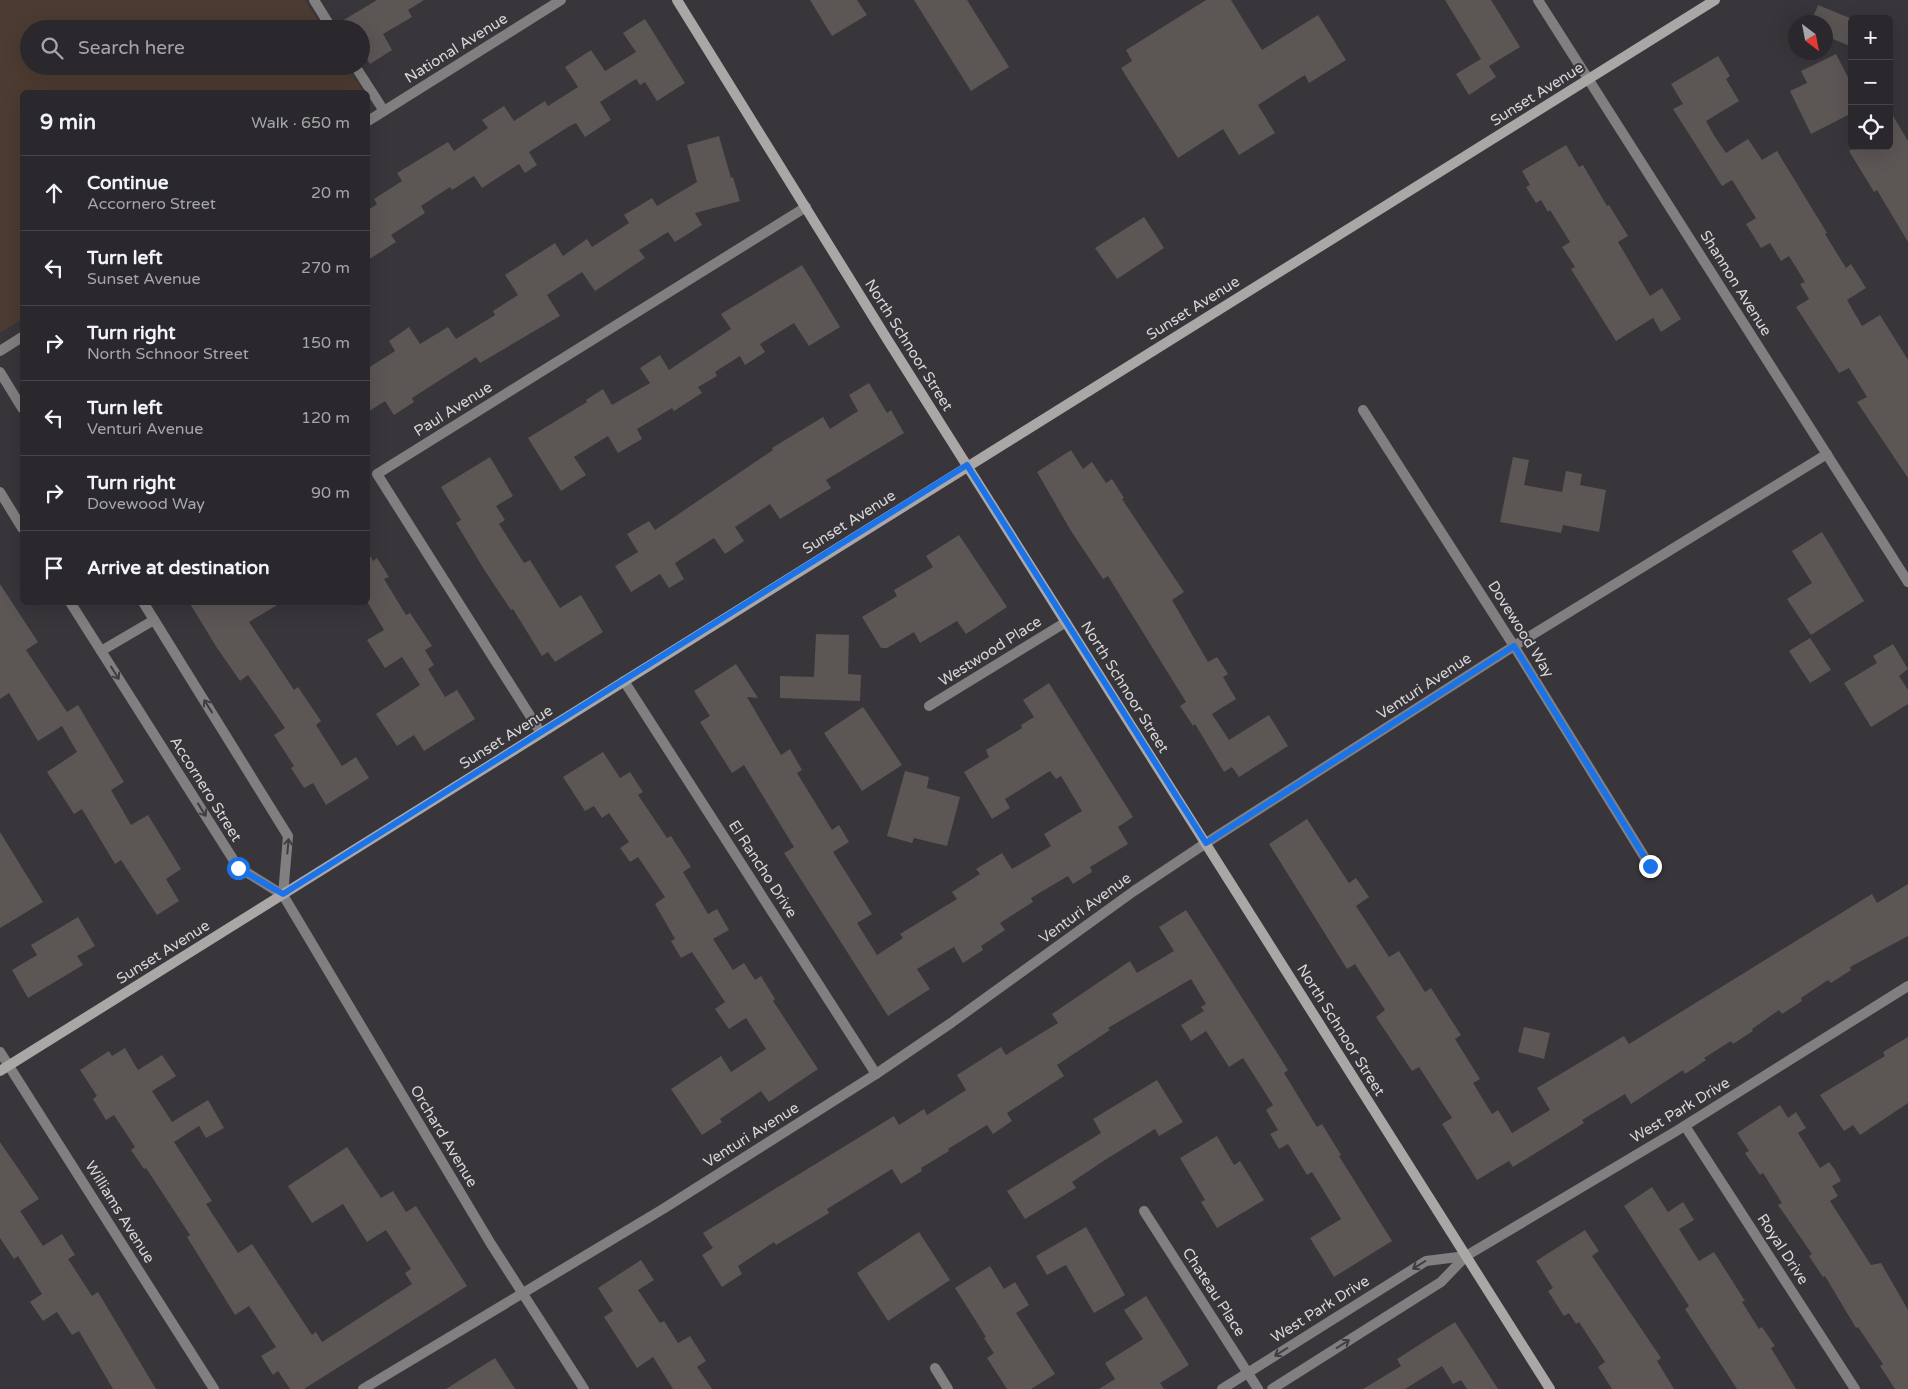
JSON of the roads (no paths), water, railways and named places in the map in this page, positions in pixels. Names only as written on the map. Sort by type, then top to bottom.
[{"type":"main road","name":"North Schnoor Street","points":[[678,0],[967,465],[1550,1389]]},
{"type":"main road","name":"Sunset Avenue","points":[[4,1068],[967,465],[1715,0]]},
{"type":"street","points":[[314,0],[326,20]]},
{"type":"street","name":"National Avenue","points":[[370,120],[561,0]]},
{"type":"street","name":"Shannon Avenue","points":[[1538,0],[1908,582]]},
{"type":"street","points":[[361,75],[384,111]]},
{"type":"street","name":"Paul Avenue","points":[[541,733],[377,474],[806,207]]},
{"type":"street","points":[[0,351],[20,338]]},
{"type":"street","points":[[0,372],[20,405]]},
{"type":"street","name":"Dovewood Way","points":[[1363,410],[1514,646],[1650,866]]},
{"type":"street","name":"Venturi Avenue","points":[[363,1389],[664,1209],[876,1074],[960,1017],[1134,891],[1206,843],[1514,646],[1827,454]]},
{"type":"street","points":[[0,492],[20,525]]},
{"type":"street","name":"Accornero Street","points":[[72,605],[238,868],[283,894]]},
{"type":"street","points":[[146,605],[288,836],[283,894]]},
{"type":"street","points":[[101,651],[154,620]]},
{"type":"street","name":"Westwood Place","points":[[930,706],[1066,622]]},
{"type":"street","name":"El Rancho Drive","points":[[624,681],[876,1074]]},
{"type":"street","name":"Orchard Avenue","points":[[283,894],[521,1293],[584,1389]]},
{"type":"street","name":"West Park Drive","points":[[1272,1389],[1441,1282],[1466,1256],[1685,1126],[1908,986]]},
{"type":"street","name":"Williams Avenue","points":[[0,1052],[4,1068],[214,1389]]},
{"type":"street","name":"Royal Drive","points":[[1685,1126],[1855,1389]]},
{"type":"street","name":"Chateau Place","points":[[1144,1211],[1258,1389]]},
{"type":"street","name":"West Park Drive","points":[[1222,1389],[1426,1261],[1466,1256]]},
{"type":"street","points":[[935,1368],[948,1389]]}]
